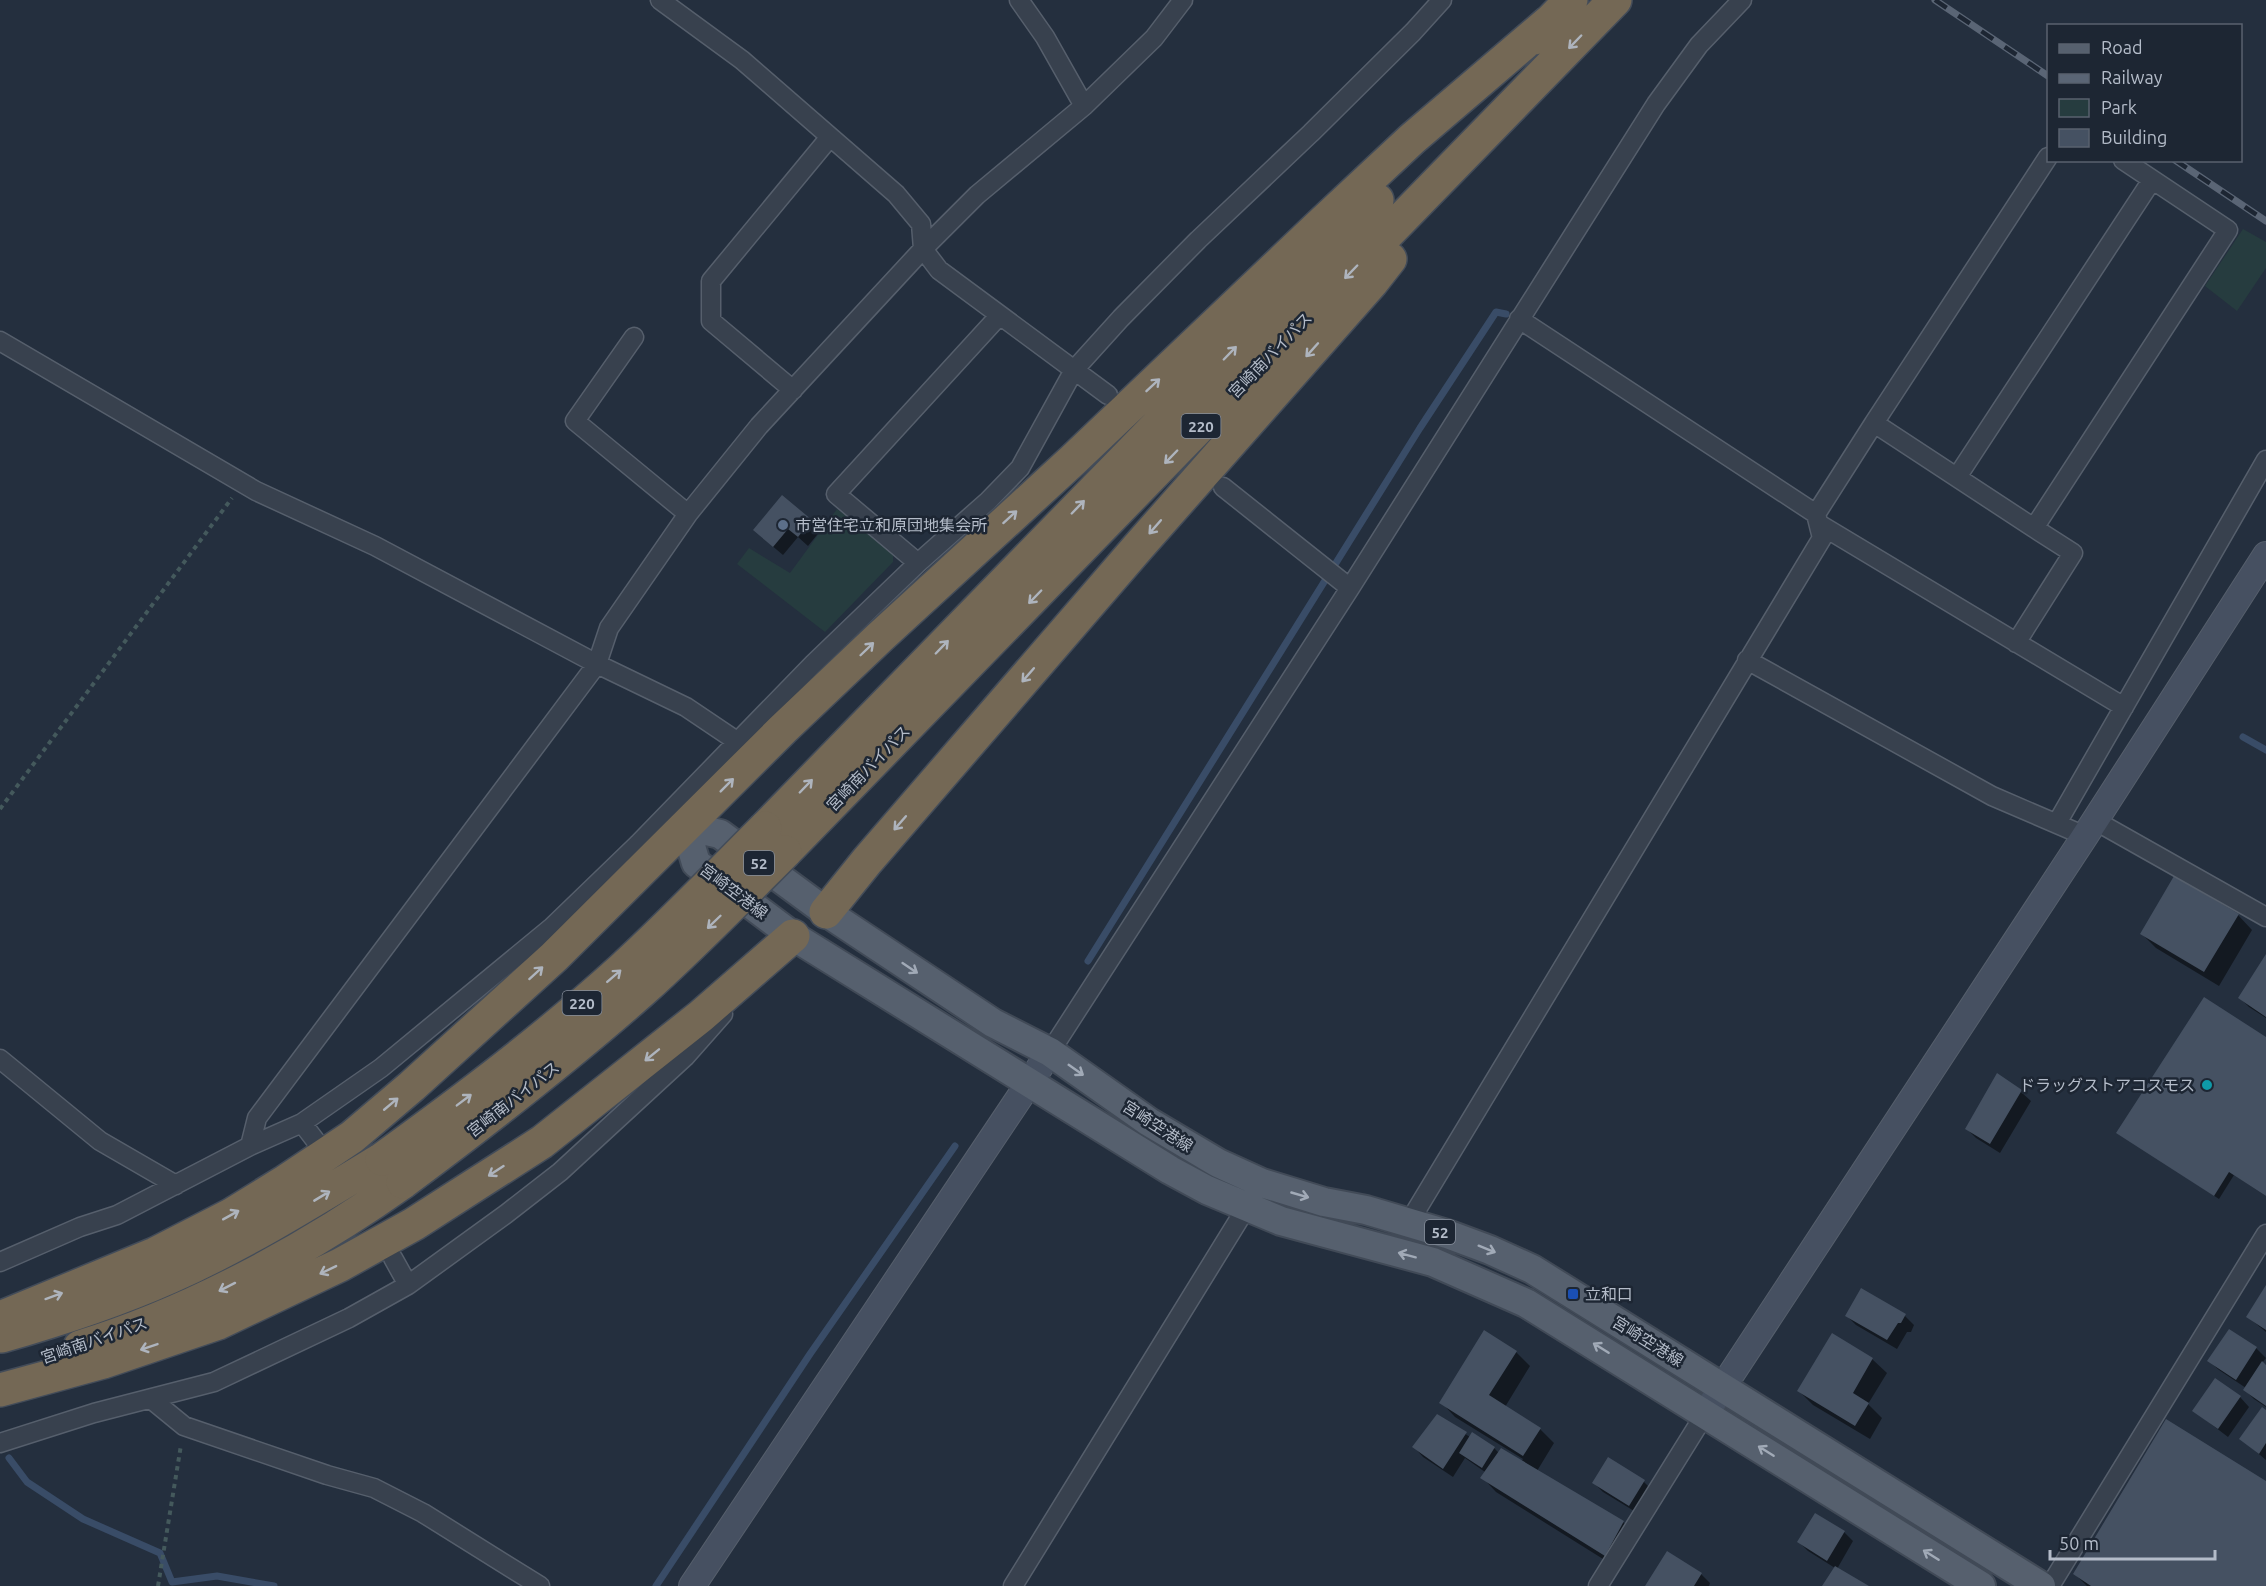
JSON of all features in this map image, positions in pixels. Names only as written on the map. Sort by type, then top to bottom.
[{"type":"highway","name":"宮崎南バイパス","points":[[0,1371],[87,1345],[184,1308],[355,1216],[393,1170],[467,1098],[554,1028],[775,840],[1494,125],[1615,0]]},
{"type":"highway","name":"宮崎南バイパス","points":[[775,840],[1234,349],[1560,11]]},
{"type":"highway","points":[[0,1318],[155,1254],[231,1215],[351,1137],[412,1086],[554,957],[783,729],[872,644],[1082,452],[1412,140],[1560,11]]},
{"type":"highway","name":"220","points":[[826,912],[867,861],[1131,555],[1372,282],[1494,125]]},
{"type":"highway","points":[[0,1390],[103,1362],[218,1323],[339,1265],[414,1224],[542,1142],[701,1016],[793,936]]},
{"type":"highway","name":"宮崎南バイパス","points":[[0,1337],[53,1321],[170,1277],[284,1219],[393,1170]]},
{"type":"main road","name":"宮崎空港線","points":[[1981,1586],[1526,1303],[1433,1262],[1281,1221],[1254,1195],[1218,1162],[1178,1140],[1050,1052],[993,1023],[826,912],[720,834],[686,826],[696,863],[793,936],[1170,1170],[1207,1190],[1254,1195],[1324,1202],[1366,1210],[1447,1234],[1532,1269],[2041,1586]]},
{"type":"main road","points":[[849,970],[871,941]]},
{"type":"street","points":[[660,0],[742,60],[896,194],[921,224],[923,249],[939,270],[1108,395]]},
{"type":"street","points":[[1019,0],[1045,37],[1084,106]]},
{"type":"street","points":[[250,1146],[257,1118],[597,664],[609,628],[688,514],[759,426],[923,249],[977,195],[1084,106],[1154,38],[1183,0]]},
{"type":"street","points":[[0,1262],[80,1227],[117,1215],[250,1146],[302,1123],[381,1068],[552,927],[813,664],[918,563],[988,501],[1020,468],[1074,370],[1190,248],[1320,124],[1442,0]]},
{"type":"street","points":[[692,1586],[1050,1052],[1350,588],[1656,104],[1699,45],[1742,0]]},
{"type":"street","points":[[793,390],[711,321],[711,281],[830,137]]},
{"type":"street","points":[[1408,1224],[1544,996],[1683,772],[1822,538],[1818,519],[1874,423],[2047,160]]},
{"type":"street","points":[[2034,528],[2228,230],[2126,162]]},
{"type":"street","points":[[1957,477],[2152,180]]},
{"type":"street","points":[[918,563],[836,494],[999,316]]},
{"type":"street","points":[[1519,319],[1818,519],[2016,643],[2124,707]]},
{"type":"street","points":[[634,337],[575,421],[688,514]]},
{"type":"street","points":[[0,341],[243,483],[375,546],[597,664],[686,707],[738,742]]},
{"type":"street","points":[[1874,423],[2073,553],[2016,643]]},
{"type":"street","points":[[2057,823],[2266,460]]},
{"type":"street","points":[[1224,487],[1350,588]]},
{"type":"street","points":[[1598,1586],[1705,1414],[2266,555]]},
{"type":"street","points":[[1748,660],[1992,796],[2057,823],[2089,828],[2266,917]]},
{"type":"street","points":[[0,1443],[94,1413],[214,1382],[349,1318],[408,1285],[560,1172],[685,1057],[793,936]]},
{"type":"street","points":[[0,1059],[100,1141],[176,1185]]},
{"type":"street","points":[[302,1123],[318,1144]]},
{"type":"street","points":[[1013,1586],[1254,1195]]},
{"type":"street","points":[[2050,1586],[2266,1234]]},
{"type":"street","points":[[393,1258],[408,1285]]},
{"type":"street","points":[[151,1399],[184,1425],[327,1475],[374,1488],[423,1513],[540,1586]]},
{"type":"path","points":[[0,809],[243,483]]},
{"type":"path","points":[[158,1586],[184,1425]]},
{"type":"green space","points":[[2243,229],[2266,242],[2266,268],[2237,311],[2205,286]]},
{"type":"green space","points":[[837,509],[893,552],[893,562],[825,632],[737,564],[749,548],[790,573]]},
{"type":"building","name":"市営住宅立和原団地集会所","points":[[782,495],[812,520],[798,537],[788,529],[773,547],[753,530]]},
{"type":"building","points":[[2174,876],[2239,914],[2204,972],[2140,934]]},
{"type":"building","points":[[2266,954],[2266,1017],[2238,998]]},
{"type":"building","name":"ドラッグストアコスモス","points":[[2204,997],[2266,1037],[2266,1196],[2229,1172],[2214,1196],[2116,1133]]},
{"type":"building","points":[[1997,1073],[2022,1090],[1990,1144],[1965,1129]]},
{"type":"building","points":[[2266,1285],[2266,1330],[2246,1317]]},
{"type":"building","points":[[1861,1288],[1906,1314],[1887,1340],[1845,1316]]},
{"type":"building","points":[[2229,1329],[2257,1347],[2236,1380],[2207,1361]]},
{"type":"building","points":[[1484,1330],[1517,1351],[1489,1395],[1541,1428],[1523,1456],[1439,1403]]},
{"type":"building","points":[[1832,1333],[1873,1358],[1853,1393],[1869,1403],[1855,1426],[1797,1391]]},
{"type":"building","points":[[2262,1361],[2266,1365],[2266,1406],[2243,1390]]},
{"type":"building","points":[[2215,1378],[2241,1396],[2218,1429],[2192,1411]]},
{"type":"building","points":[[2262,1407],[2266,1410],[2266,1443],[2259,1454],[2239,1439]]},
{"type":"building","points":[[1437,1414],[1467,1432],[1443,1469],[1412,1447]]},
{"type":"building","points":[[2166,1419],[2266,1481],[2266,1586],[2091,1586],[2073,1574]]},
{"type":"building","points":[[1472,1432],[1495,1447],[1482,1468],[1459,1453]]},
{"type":"building","points":[[1501,1448],[1624,1521],[1605,1556],[1480,1478]]},
{"type":"building","points":[[1608,1457],[1645,1480],[1629,1506],[1592,1483]]},
{"type":"building","points":[[1815,1513],[1845,1531],[1827,1561],[1797,1542]]},
{"type":"building","points":[[1667,1551],[1702,1573],[1694,1586],[1645,1586]]},
{"type":"building","points":[[1835,1566],[1869,1586],[1822,1586]]},
{"type":"waterway","points":[[1088,961],[1420,428],[1496,312],[1506,314]]},
{"type":"waterway","points":[[2243,737],[2266,750]]},
{"type":"waterway","points":[[656,1586],[810,1354],[955,1146]]},
{"type":"waterway","points":[[9,1458],[27,1482],[83,1519],[160,1553],[172,1582],[217,1576],[274,1586]]},
{"type":"railway","points":[[1935,0],[2047,75]]},
{"type":"railway","points":[[2178,162],[2266,221]]},
{"type":"place","name":"市営住宅立和原団地集会所","points":[[783,525]]},
{"type":"place","name":"ドラッグストアコスモス","points":[[2207,1085]]},
{"type":"place","name":"立和口","points":[[1573,1294]]}]
